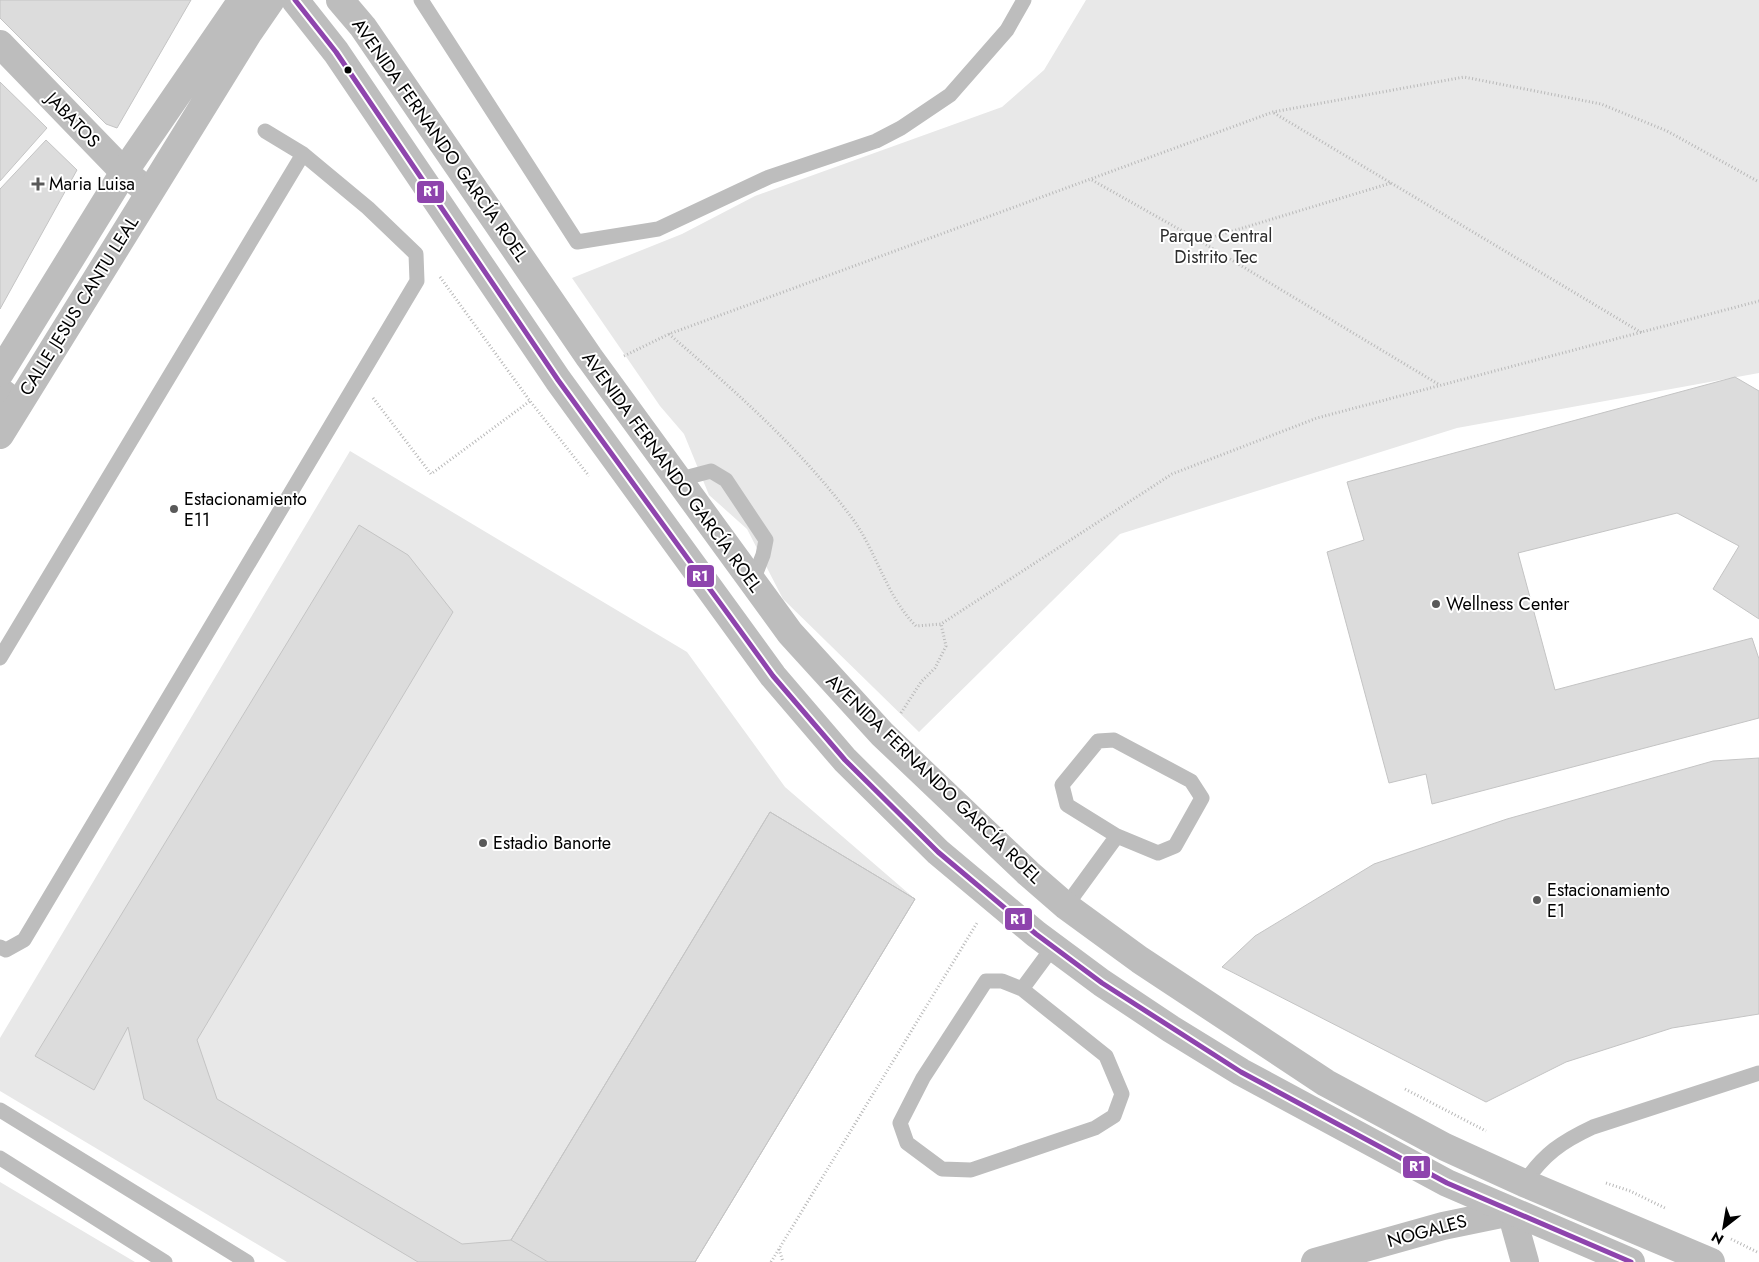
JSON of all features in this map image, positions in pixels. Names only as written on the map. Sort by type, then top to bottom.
[{"type":"street","points":[[0,373],[124,172],[242,0]]},
{"type":"street","name":"CALLE JESUS CANTU LEAL","points":[[0,435],[9,398],[149,192],[271,0]]},
{"type":"street","name":"AVENIDA FERNANDO GARCÍA ROEL","points":[[295,0],[336,52],[558,380],[774,676],[845,760],[938,852],[992,899],[1053,947],[1171,1029],[1241,1072],[1439,1179],[1511,1212],[1631,1262]]},
{"type":"street","name":"AVENIDA FERNANDO GARCÍA ROEL","points":[[340,0],[364,27],[589,357],[790,633],[882,734],[978,826],[1066,906],[1224,1018],[1326,1083],[1445,1147],[1524,1183],[1711,1262]]},
{"type":"street","name":"JABATOS","points":[[0,44],[124,172],[149,192]]},
{"type":"street","points":[[1524,1183],[1511,1212],[1525,1262]]},
{"type":"street","name":"NOGALES","points":[[1315,1262],[1443,1226],[1511,1212]]},
{"type":"lane","points":[[421,0],[577,242],[658,229],[769,177],[876,141],[901,128],[950,95],[1008,30],[1024,0]]},
{"type":"lane","points":[[0,947],[6,950],[24,940],[416,281],[416,254],[368,208],[303,154],[265,131]]},
{"type":"lane","points":[[0,658],[303,154]]},
{"type":"lane","points":[[677,480],[711,471],[721,475],[726,480],[766,540],[763,555],[752,582]]},
{"type":"lane","points":[[1114,740],[1191,781],[1202,798],[1176,846],[1158,853],[1117,836],[1067,805],[1062,785],[1098,741],[1114,740]]},
{"type":"lane","points":[[1066,906],[1117,836]]},
{"type":"lane","points":[[1022,989],[1053,947]]},
{"type":"lane","points":[[986,981],[1002,981],[1022,989],[1106,1056],[1122,1094],[1114,1116],[1095,1128],[971,1170],[942,1169],[907,1143],[900,1123],[923,1078],[986,981]]},
{"type":"lane","points":[[1524,1183],[1540,1161],[1569,1138],[1593,1127],[1759,1073]]},
{"type":"lane","points":[[0,1110],[248,1262]]},
{"type":"lane","points":[[0,1158],[165,1262]]},
{"type":"path","points":[[589,357],[613,360],[669,334],[1273,112],[1464,77],[1600,104],[1667,131],[1759,182]]},
{"type":"path","points":[[1273,112],[1642,333]]},
{"type":"path","points":[[1092,180],[1200,241],[1438,385]]},
{"type":"path","points":[[1200,241],[1392,183]]},
{"type":"path","points":[[416,270],[438,273],[530,401]]},
{"type":"path","points":[[669,334],[788,443],[853,519],[902,613],[916,626],[941,624],[1172,474],[1317,418],[1759,302]]},
{"type":"path","points":[[358,380],[431,474],[558,380]]},
{"type":"path","points":[[897,721],[907,701],[935,668],[946,646],[941,624]]},
{"type":"path","points":[[771,1262],[992,899]]},
{"type":"path","points":[[1400,1087],[1443,1107],[1491,1134]]},
{"type":"path","points":[[1603,1182],[1630,1191],[1673,1212]]},
{"type":"path","points":[[1724,1236],[1759,1253]]},
{"type":"path","points":[[779,1249],[783,1262]]},
{"type":"green space","name":"Parque Central Distrito Tec","points":[[1086,0],[1759,0],[1759,373],[1457,428],[1120,534],[919,732],[783,599],[747,529],[709,495],[684,434],[660,406],[572,278],[682,234],[755,196],[1002,107],[1044,70]]},
{"type":"green space","name":"Estadio Banorte","points":[[350,451],[687,652],[785,787],[915,899],[695,1262],[287,1262],[0,1091],[0,1038]]},
{"type":"green space","points":[[0,1182],[135,1262],[0,1262]]},
{"type":"building","points":[[0,0],[191,0],[117,128],[106,124],[0,18]]},
{"type":"building","points":[[0,82],[47,128],[0,181]]},
{"type":"building","points":[[46,140],[77,170],[0,309],[0,189]]},
{"type":"building","name":"Wellness Center","points":[[1735,377],[1759,391],[1759,619],[1713,589],[1739,546],[1677,513],[1518,553],[1555,690],[1752,638],[1759,659],[1759,718],[1432,804],[1426,774],[1389,783],[1327,552],[1364,540],[1347,482]]},
{"type":"building","points":[[359,525],[408,555],[453,612],[197,1040],[217,1099],[462,1244],[511,1240],[770,812],[915,899],[695,1262],[418,1262],[144,1099],[128,1027],[94,1090],[35,1056]]},
{"type":"building","name":"Estacionamiento E1","points":[[1759,758],[1759,1014],[1672,1028],[1566,1062],[1486,1102],[1222,967],[1255,936],[1374,864],[1507,819],[1713,761]]},
{"type":"building","points":[[770,812],[915,899],[695,1262],[548,1262],[511,1240]]},
{"type":"transit line","name":"R1","points":[[295,0],[336,52],[558,380],[773,676],[845,760],[938,852],[1036,934],[1102,983],[1241,1072],[1447,1183],[1631,1262]]},
{"type":"place","name":"Maria Luisa","points":[[38,184]]},
{"type":"place","name":"Estacionamiento E11","points":[[174,509]]},
{"type":"place","name":"Wellness Center","points":[[1436,604]]},
{"type":"place","name":"Estadio Banorte","points":[[483,843]]},
{"type":"place","name":"Estacionamiento E1","points":[[1537,900]]}]
